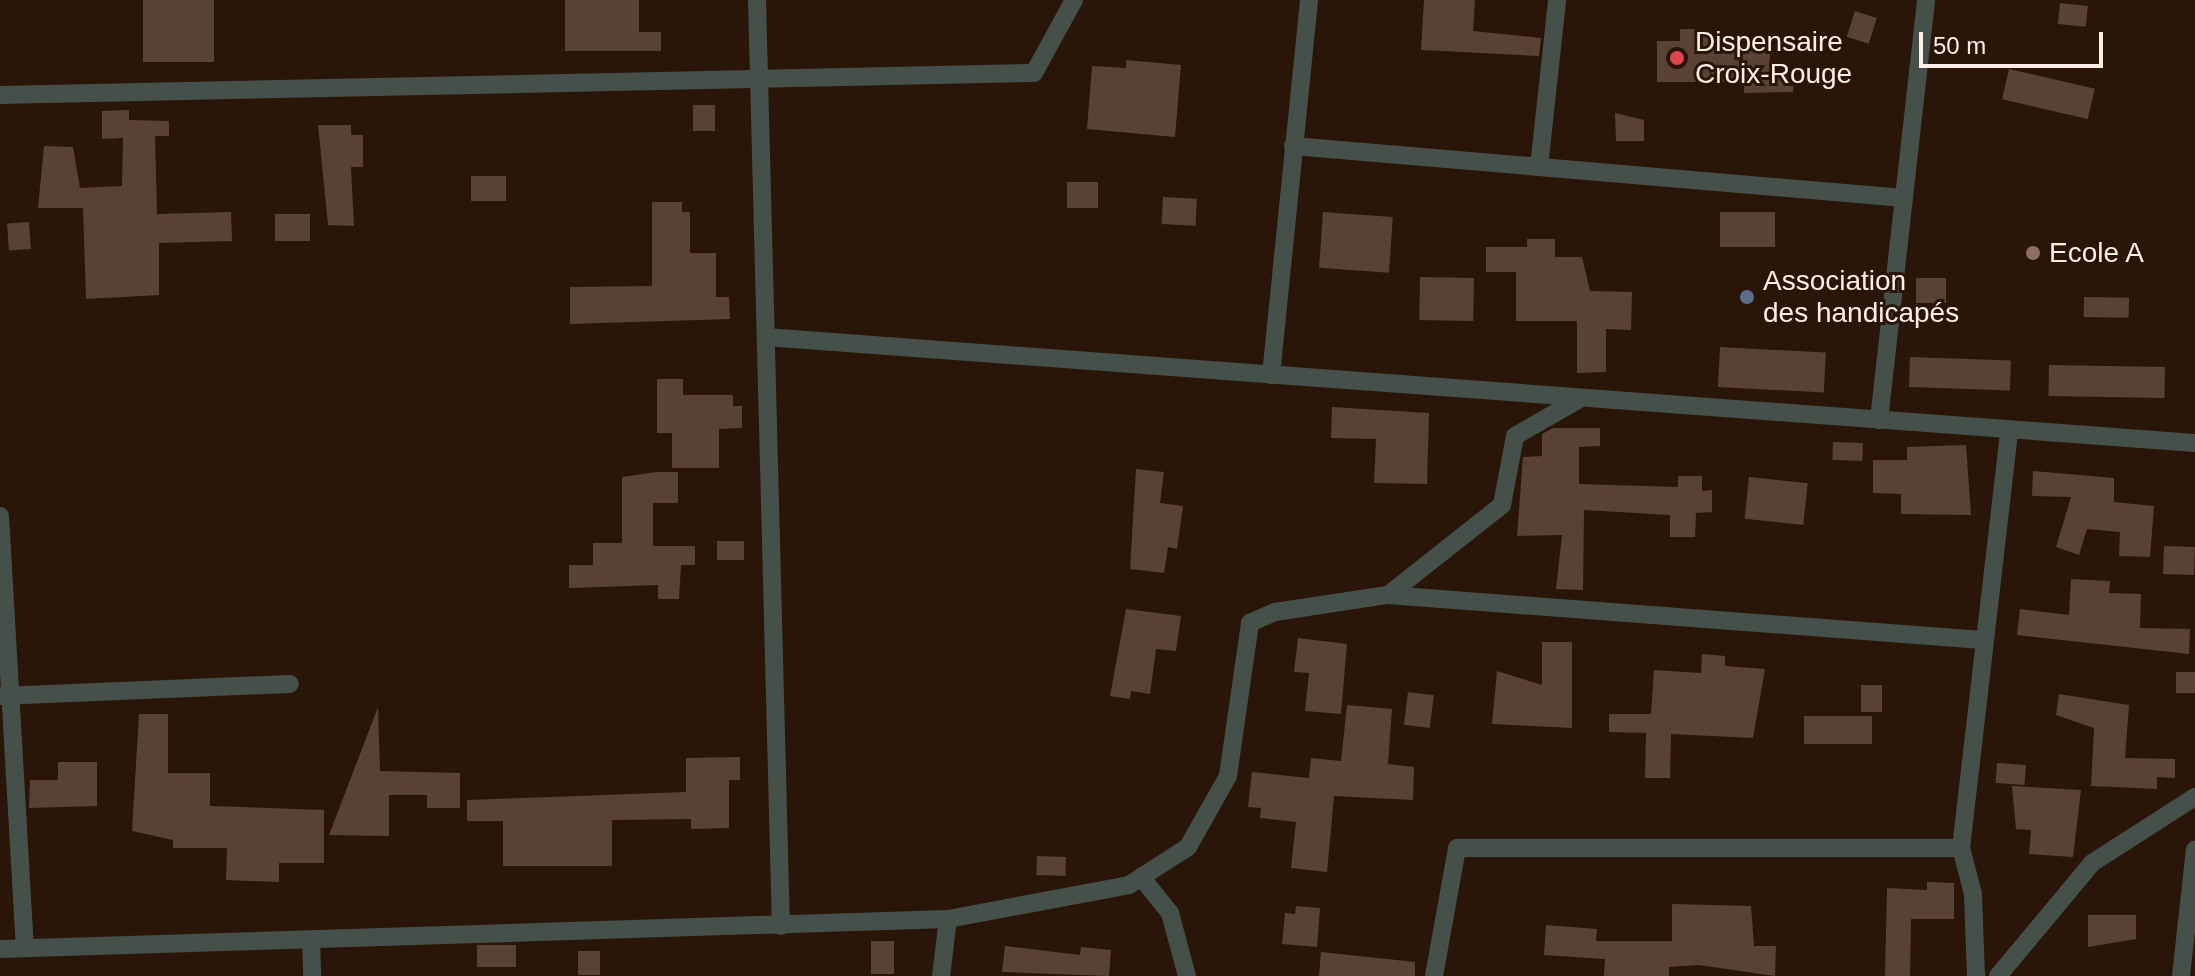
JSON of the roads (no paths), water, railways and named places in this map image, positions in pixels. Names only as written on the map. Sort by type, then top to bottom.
[{"type":"street","points":[[757,0],[781,926]]},
{"type":"street","points":[[0,95],[759,75],[1034,73],[1074,0]]},
{"type":"street","points":[[1271,375],[1309,0]]},
{"type":"street","points":[[1539,167],[1557,0]]},
{"type":"street","points":[[1879,420],[1926,0]]},
{"type":"street","points":[[1293,146],[1904,198]]},
{"type":"street","points":[[766,337],[2195,443]]},
{"type":"street","points":[[1388,595],[1502,505],[1515,436],[1581,398]]},
{"type":"street","points":[[1976,976],[1973,894],[1961,848],[1982,640],[2009,430]]},
{"type":"street","points":[[0,516],[5,696],[25,948]]},
{"type":"street","points":[[0,949],[948,919],[1141,877],[1188,847],[1228,776],[1250,623],[1275,612],[1388,595],[1982,640]]},
{"type":"street","points":[[5,696],[290,684]]},
{"type":"street","points":[[1998,976],[2092,863],[2195,797]]},
{"type":"street","points":[[1434,976],[1457,848],[1961,848]]},
{"type":"street","points":[[2181,976],[2195,850]]},
{"type":"street","points":[[1141,877],[1170,913],[1187,976]]},
{"type":"street","points":[[941,976],[948,919]]},
{"type":"street","points":[[311,940],[312,976]]},
{"type":"place","name":"Dispensaire Croix-Rouge","points":[[1677,58]]},
{"type":"place","name":"Ecole A","points":[[2033,253]]},
{"type":"place","name":"Association des handicapés","points":[[1747,297]]}]
